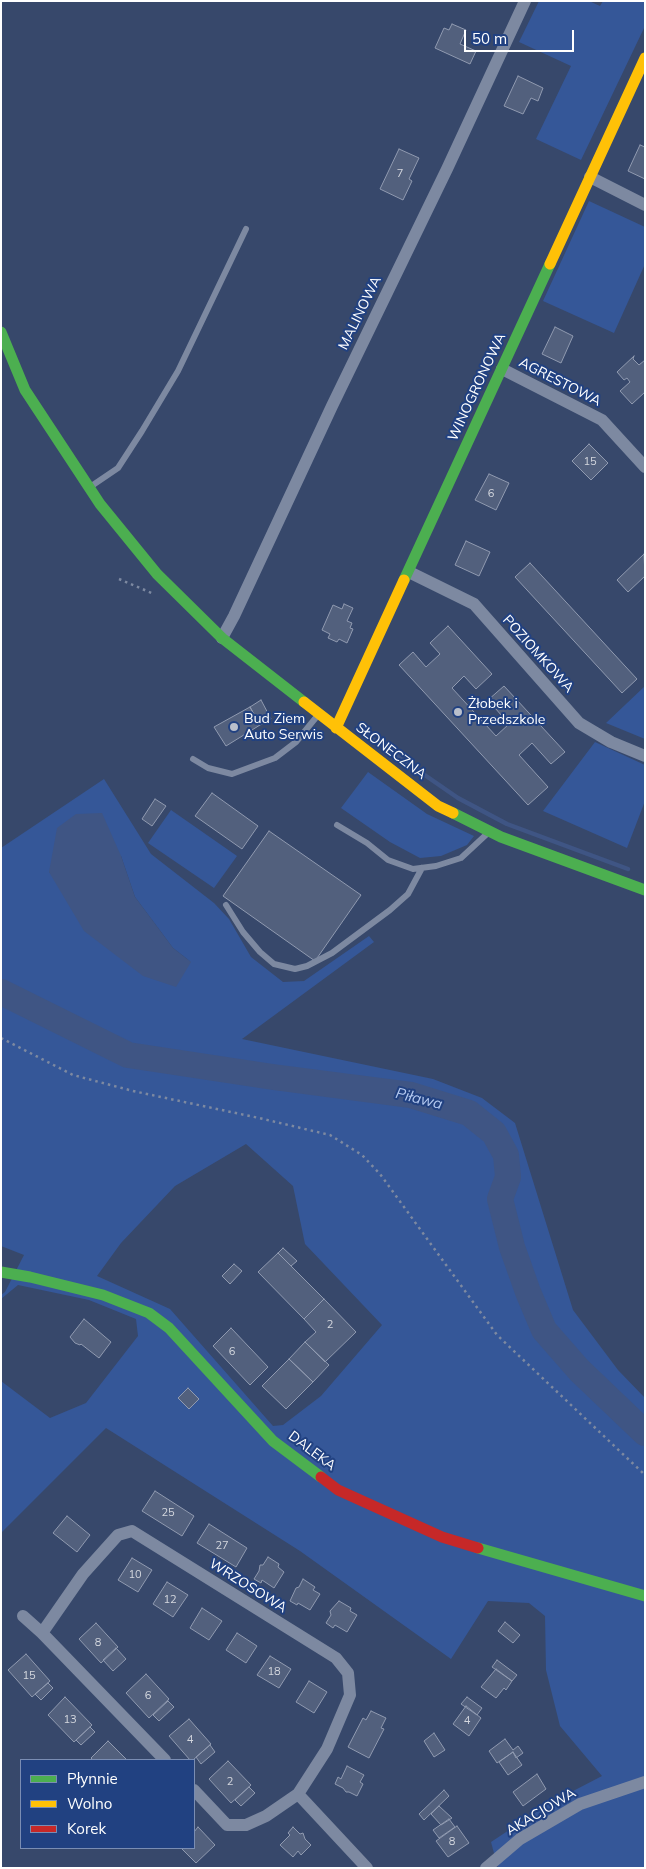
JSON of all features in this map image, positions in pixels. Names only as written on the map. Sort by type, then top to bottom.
[{"type":"street","name":"MALINOWA","points":[[222,638],[447,169],[525,1]]},
{"type":"street","name":"WINOGRONOWA","points":[[336,728],[645,58]]},
{"type":"street","points":[[590,177],[645,205]]},
{"type":"street","name":"SŁONECZNA","points":[[1,332],[25,390],[100,504],[157,574],[222,638],[438,806],[490,831],[645,890]]},
{"type":"street","name":"AGRESTOWA","points":[[502,369],[602,420],[645,467]]},
{"type":"street","name":"POZIOMKOWA","points":[[409,572],[474,604],[579,723],[611,742],[645,756]]},
{"type":"street","name":"DALEKA","points":[[1,1272],[30,1277],[103,1295],[149,1314],[169,1328],[229,1396],[273,1441],[338,1490],[442,1537],[645,1596]]},
{"type":"street","name":"WRZOSOWA","points":[[42,1633],[83,1574],[118,1535],[132,1531],[336,1658],[348,1673],[350,1695],[327,1749],[298,1794],[266,1816],[246,1825],[227,1825],[195,1791]]},
{"type":"street","points":[[23,1616],[42,1633],[164,1759]]},
{"type":"street","name":"AKACJOWA","points":[[486,1868],[520,1839],[580,1804],[645,1782]]},
{"type":"street","points":[[298,1794],[367,1868]]},
{"type":"lane","points":[[89,488],[118,468],[142,431],[178,371],[246,230]]},
{"type":"lane","points":[[193,759],[208,768],[232,774],[275,758],[296,742],[319,714]]},
{"type":"lane","points":[[337,824],[367,843],[388,860],[413,869],[436,866],[461,858],[490,831]]},
{"type":"lane","points":[[226,905],[243,932],[260,952],[274,964],[295,969],[307,966],[332,952],[390,910],[408,894],[422,868]]},
{"type":"path","points":[[119,579],[169,600],[176,593]]},
{"type":"path","points":[[1,1038],[73,1075],[133,1091],[330,1135],[362,1155],[380,1174],[497,1335],[645,1476]]},
{"type":"shaded area","points":[[539,1],[589,1],[600,6],[603,1],[645,1],[645,26],[581,160],[536,139],[571,66],[519,42]]},
{"type":"shaded area","points":[[589,201],[645,227],[645,264],[614,333],[543,301]]},
{"type":"shaded area","points":[[645,686],[645,739],[606,723]]},
{"type":"shaded area","points":[[595,742],[645,765],[645,801],[627,848],[543,811]]},
{"type":"shaded area","points":[[368,772],[427,814],[474,836],[467,845],[441,856],[420,858],[390,842],[341,808]]},
{"type":"shaded area","points":[[104,779],[151,854],[214,903],[229,919],[251,957],[283,982],[304,981],[369,936],[374,942],[242,1039],[433,1079],[482,1098],[515,1123],[573,1310],[618,1370],[645,1398],[645,1868],[498,1868],[491,1842],[550,1803],[602,1776],[560,1726],[546,1670],[545,1616],[529,1603],[488,1601],[451,1659],[300,1551],[106,1428],[1,1533],[1,1381],[50,1418],[86,1403],[138,1336],[136,1319],[89,1300],[18,1285],[1,1299],[1,1295],[5,1292],[24,1255],[1,1246],[1,848]],"holes":[[[121,856],[135,897],[173,948],[191,962],[49,872]],[[246,1144],[293,1186],[305,1244],[382,1325],[321,1396],[283,1425],[273,1426],[170,1309],[97,1276],[121,1243],[175,1186]]]},
{"type":"shaded area","points":[[171,810],[237,856],[214,888],[148,843]]},
{"type":"shaded area","points":[[102,813],[121,856],[135,897],[173,948],[191,962],[176,987],[143,976],[84,931],[49,872],[57,828],[76,814]]},
{"type":"building","points":[[452,24],[466,30],[460,44],[476,51],[470,64],[435,48],[444,28],[449,30]]},
{"type":"building","points":[[518,76],[543,88],[538,101],[531,98],[523,114],[504,106]]},
{"type":"building","points":[[640,145],[645,147],[645,179],[628,171]]},
{"type":"building","points":[[399,149],[419,158],[409,179],[412,181],[403,200],[380,189]]},
{"type":"building","points":[[555,327],[573,336],[561,363],[542,354]]},
{"type":"building","points":[[634,356],[633,359],[639,365],[645,360],[645,392],[632,404],[620,391],[630,382],[627,378],[624,380],[617,372]]},
{"type":"building","points":[[589,444],[608,463],[591,480],[572,461]]},
{"type":"building","points":[[489,474],[509,483],[496,510],[475,500]]},
{"type":"building","points":[[466,541],[490,552],[479,576],[455,565]]},
{"type":"building","points":[[644,554],[645,576],[628,592],[617,580]]},
{"type":"building","points":[[530,563],[637,679],[622,693],[515,577]]},
{"type":"building","points":[[344,604],[353,608],[347,621],[352,623],[350,628],[353,629],[347,643],[339,639],[337,642],[328,638],[330,634],[322,630],[333,605],[342,609]]},
{"type":"building","name":"Żłobek i Przedszkole","points":[[448,626],[492,674],[476,689],[464,676],[452,688],[496,736],[509,724],[488,700],[504,686],[565,752],[551,764],[532,743],[519,755],[548,787],[528,805],[399,665],[413,652],[426,667],[440,654],[430,643]]},
{"type":"building","points":[[261,700],[271,719],[260,725],[250,707]]},
{"type":"building","points":[[250,707],[260,725],[226,746],[214,727]]},
{"type":"building","points":[[212,793],[258,826],[242,849],[195,816]]},
{"type":"building","points":[[155,799],[166,806],[152,826],[142,819]]},
{"type":"building","points":[[269,831],[361,895],[315,961],[223,896]]},
{"type":"building","points":[[283,1248],[297,1261],[291,1266],[278,1253]]},
{"type":"building","points":[[278,1253],[324,1299],[304,1319],[258,1272]]},
{"type":"building","points":[[234,1264],[242,1271],[230,1284],[222,1276]]},
{"type":"building","points":[[324,1299],[356,1332],[325,1362],[305,1342],[316,1332],[304,1319]]},
{"type":"building","points":[[84,1319],[111,1342],[99,1358],[81,1344],[75,1343],[70,1337]]},
{"type":"building","points":[[231,1328],[268,1367],[250,1385],[213,1346]]},
{"type":"building","points":[[305,1342],[329,1365],[313,1382],[289,1359]]},
{"type":"building","points":[[289,1359],[313,1382],[286,1409],[262,1386]]},
{"type":"building","points":[[188,1388],[199,1399],[189,1409],[178,1398]]},
{"type":"building","points":[[155,1491],[194,1516],[182,1536],[142,1511]]},
{"type":"building","points":[[67,1516],[90,1535],[77,1552],[53,1533]]},
{"type":"building","points":[[209,1524],[247,1548],[236,1567],[197,1543]]},
{"type":"building","points":[[268,1557],[279,1564],[278,1567],[284,1572],[274,1588],[262,1580],[261,1583],[254,1579],[260,1565],[263,1565]]},
{"type":"building","points":[[132,1558],[152,1570],[138,1592],[118,1580]]},
{"type":"building","points":[[303,1579],[315,1587],[313,1590],[320,1594],[310,1610],[290,1601]]},
{"type":"building","points":[[167,1582],[188,1595],[173,1617],[153,1604]]},
{"type":"building","points":[[339,1601],[351,1608],[350,1611],[357,1615],[347,1632],[335,1625],[333,1628],[326,1623],[331,1615],[330,1611]]},
{"type":"building","points":[[202,1608],[222,1621],[209,1640],[190,1628]]},
{"type":"building","points":[[505,1622],[520,1635],[513,1643],[498,1631]]},
{"type":"building","points":[[96,1623],[118,1647],[101,1663],[79,1639]]},
{"type":"building","points":[[237,1633],[257,1646],[246,1663],[226,1650]]},
{"type":"building","points":[[116,1648],[126,1659],[113,1671],[103,1660]]},
{"type":"building","points":[[26,1654],[50,1681],[32,1697],[8,1670]]},
{"type":"building","points":[[270,1656],[291,1669],[279,1688],[257,1675]]},
{"type":"building","points":[[497,1660],[517,1675],[512,1681],[492,1667]]},
{"type":"building","points":[[496,1669],[512,1681],[506,1690],[504,1688],[496,1698],[481,1687]]},
{"type":"building","points":[[146,1674],[169,1699],[149,1718],[126,1693]]},
{"type":"building","points":[[309,1681],[327,1692],[314,1713],[296,1702]]},
{"type":"building","points":[[48,1683],[53,1688],[41,1700],[35,1694]]},
{"type":"building","points":[[65,1697],[92,1725],[74,1742],[48,1715]]},
{"type":"building","points":[[467,1697],[482,1708],[477,1715],[461,1704]]},
{"type":"building","points":[[168,1701],[174,1707],[159,1721],[153,1715]]},
{"type":"building","points":[[466,1706],[481,1718],[469,1736],[453,1724]]},
{"type":"building","points":[[371,1711],[386,1718],[381,1728],[384,1729],[369,1758],[348,1747],[363,1718],[366,1720]]},
{"type":"building","points":[[189,1719],[211,1744],[194,1759],[189,1759],[169,1736]]},
{"type":"building","points":[[90,1727],[95,1732],[81,1745],[76,1740]]},
{"type":"building","points":[[434,1733],[445,1750],[434,1757],[424,1741]]},
{"type":"building","points":[[505,1739],[513,1750],[518,1746],[523,1753],[516,1758],[513,1752],[497,1763],[489,1751]]},
{"type":"building","points":[[108,1741],[126,1759],[92,1759]]},
{"type":"building","points":[[210,1745],[215,1752],[201,1764],[196,1757]]},
{"type":"building","points":[[513,1752],[522,1765],[508,1775],[499,1762]]},
{"type":"building","points":[[228,1761],[251,1785],[231,1803],[209,1779]]},
{"type":"building","points":[[347,1766],[364,1775],[360,1782],[363,1784],[357,1796],[346,1792],[335,1784],[338,1777],[341,1779]]},
{"type":"building","points":[[537,1774],[546,1789],[523,1806],[513,1792]]},
{"type":"building","points":[[249,1787],[255,1793],[241,1806],[235,1800]]},
{"type":"building","points":[[444,1790],[449,1796],[424,1820],[419,1814]]},
{"type":"building","points":[[439,1806],[452,1818],[441,1825],[431,1814]]},
{"type":"building","points":[[449,1819],[455,1827],[439,1838],[433,1830]]},
{"type":"building","points":[[457,1826],[469,1843],[448,1857],[436,1841]]},
{"type":"building","points":[[198,1827],[215,1845],[196,1863],[182,1849],[195,1849],[195,1831]]},
{"type":"building","points":[[293,1827],[300,1834],[303,1833],[305,1839],[311,1845],[301,1855],[298,1851],[293,1857],[280,1845],[290,1835],[288,1833]]},
{"type":"waterway","points":[[358,729],[458,798],[507,824],[628,869]]},
{"type":"waterway","name":"Piława","points":[[1,992],[128,1055],[411,1095],[469,1113],[494,1133],[506,1155],[508,1177],[500,1199],[512,1247],[544,1330],[579,1370],[645,1433]]},
{"type":"traffic: fast","points":[[404,580],[550,264]]},
{"type":"traffic: fast","points":[[1,332],[25,390],[100,504],[157,574],[222,638],[304,702]]},
{"type":"traffic: fast","points":[[453,813],[501,837],[645,890]]},
{"type":"traffic: fast","points":[[1,1272],[30,1277],[103,1295],[149,1313],[169,1328],[273,1441],[321,1477]]},
{"type":"traffic: fast","points":[[478,1548],[645,1596]]},
{"type":"traffic: slow","points":[[550,264],[645,58]]},
{"type":"traffic: slow","points":[[336,728],[404,580]]},
{"type":"traffic: slow","points":[[304,702],[438,806],[453,813]]},
{"type":"traffic: jam","points":[[321,1477],[338,1490],[442,1537],[478,1548]]},
{"type":"place","name":"Żłobek i Przedszkole","points":[[458,712]]},
{"type":"place","name":"Bud Ziem Auto Serwis","points":[[234,727]]}]
